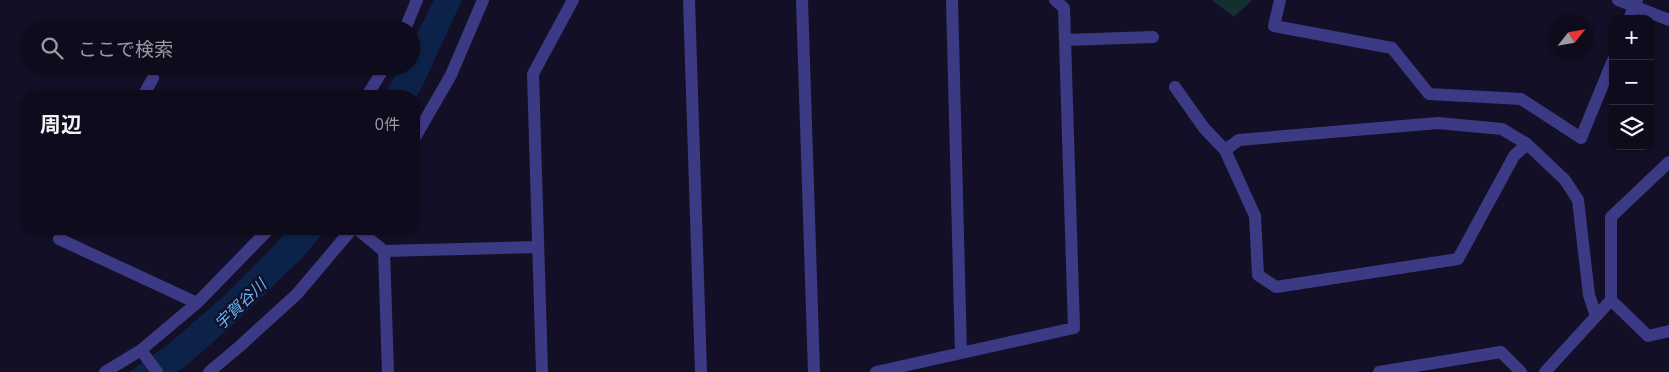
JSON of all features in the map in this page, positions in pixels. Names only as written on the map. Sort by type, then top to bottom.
[{"type":"street","points":[[408,20],[417,0]]},
{"type":"street","points":[[420,129],[451,75],[483,0]]},
{"type":"street","points":[[542,372],[533,74],[573,0]]},
{"type":"street","points":[[689,0],[701,372]]},
{"type":"street","points":[[802,0],[814,372]]},
{"type":"street","points":[[952,0],[961,353]]},
{"type":"street","points":[[876,372],[1074,328],[1064,8],[1055,0]]},
{"type":"street","points":[[1280,0],[1274,26],[1392,48],[1429,94],[1521,98],[1581,138],[1609,70]]},
{"type":"street","points":[[1618,0],[1635,3],[1669,20]]},
{"type":"street","points":[[1630,15],[1635,3]]},
{"type":"street","points":[[1065,40],[1153,37]]},
{"type":"street","points":[[372,90],[381,75]]},
{"type":"street","points":[[147,90],[153,78]]},
{"type":"street","points":[[1175,87],[1204,128],[1225,150],[1255,216],[1258,275],[1276,288],[1458,259],[1514,156],[1527,144]]},
{"type":"street","points":[[1225,150],[1239,140],[1438,123],[1502,129],[1527,144],[1565,180],[1578,200],[1588,295],[1596,316]]},
{"type":"street","points":[[1545,372],[1611,300],[1611,217],[1669,162]]},
{"type":"street","points":[[105,372],[145,355],[263,235]]},
{"type":"street","points":[[209,372],[297,294],[347,235]]},
{"type":"street","points":[[364,235],[384,251],[538,247]]},
{"type":"street","points":[[59,239],[197,303]]},
{"type":"street","points":[[384,251],[388,372]]},
{"type":"street","points":[[1611,300],[1648,336],[1669,331]]},
{"type":"street","points":[[1379,372],[1502,352],[1521,372]]},
{"type":"street","points":[[145,355],[157,372]]},
{"type":"green space","points":[[1212,0],[1252,0],[1234,17]]},
{"type":"water","points":[[434,0],[462,0],[420,90],[387,90],[396,75],[420,75],[420,27]]},
{"type":"water","name":"宇賀谷川","points":[[284,235],[321,235],[303,257],[238,320],[187,365],[177,372],[129,372],[170,343],[225,295]]}]
